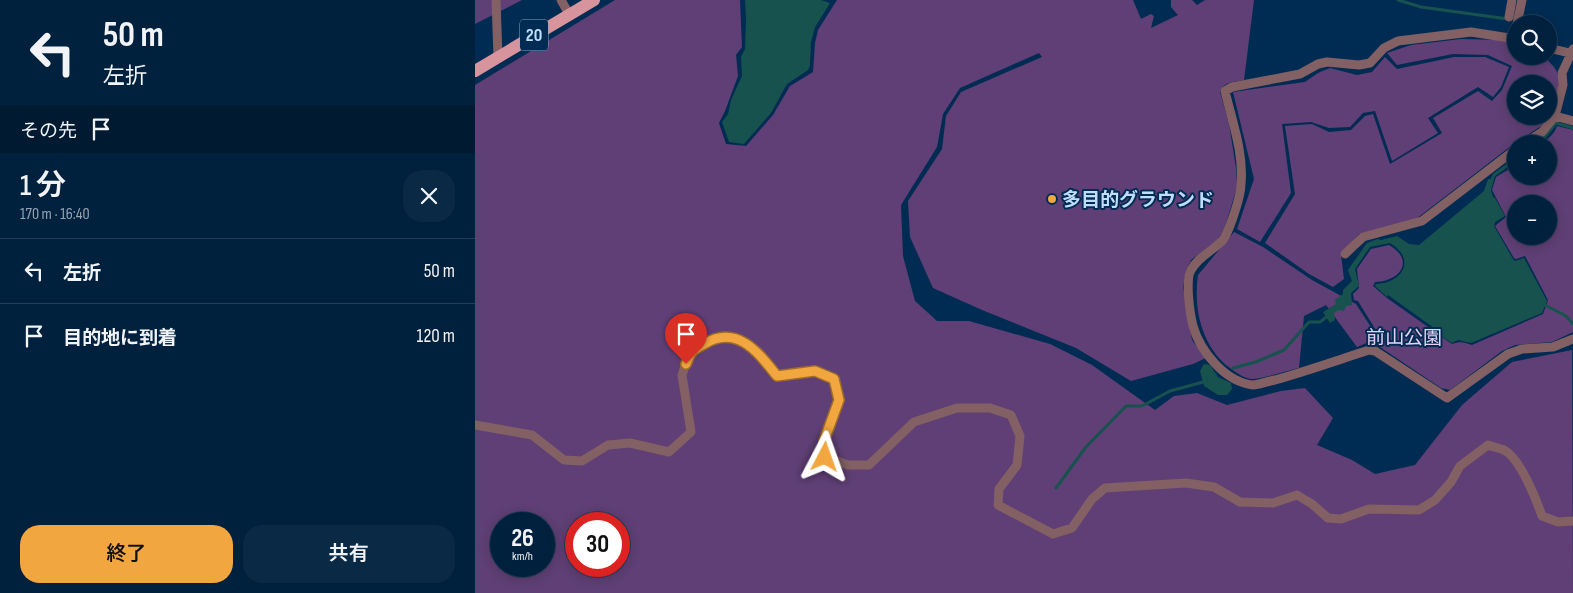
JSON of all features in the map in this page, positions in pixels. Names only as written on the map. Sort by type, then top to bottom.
[{"type":"main road","name":"20","points":[[475,71],[594,0]]},
{"type":"street","points":[[497,0],[498,57]]},
{"type":"street","points":[[561,0],[569,14]]},
{"type":"street","points":[[1509,15],[1512,0]]},
{"type":"street","points":[[1519,15],[1522,0]]},
{"type":"street","points":[[1507,38],[1471,32],[1398,41],[1384,48],[1370,63],[1359,66],[1327,62],[1318,64],[1300,74],[1232,87],[1225,91],[1237,139],[1241,166],[1241,186],[1228,231],[1222,241],[1199,259],[1191,270],[1189,280],[1191,319],[1199,341],[1215,363],[1228,375],[1253,385],[1293,375],[1369,350],[1375,351],[1447,398],[1508,354],[1522,349],[1553,347],[1573,339]]},
{"type":"street","points":[[1557,49],[1572,52],[1562,72],[1563,85],[1557,108]]},
{"type":"street","points":[[1557,117],[1573,121]]},
{"type":"street","points":[[1537,135],[1547,125]]},
{"type":"street","points":[[1345,254],[1363,237],[1423,221],[1507,156]]},
{"type":"street","points":[[475,425],[532,435],[564,460],[582,461],[608,445],[630,443],[669,452],[691,432],[682,374],[690,352],[713,338],[739,339],[759,352],[777,376],[815,371],[834,379],[839,400],[824,441],[825,457],[847,465],[869,465],[914,422],[957,408],[990,408],[1011,415],[1020,436],[1017,465],[999,489],[997,504],[1053,534],[1072,528],[1092,499],[1105,488],[1185,482],[1214,487],[1240,502],[1273,503],[1297,495],[1312,504],[1328,518],[1341,519],[1369,509],[1419,510],[1435,500],[1451,482],[1460,466],[1488,445],[1505,451],[1519,468],[1533,491],[1542,516],[1558,522],[1573,521]]},
{"type":"green space","points":[[475,0],[522,0],[475,24]]},
{"type":"green space","points":[[615,0],[740,0],[742,47],[736,55],[738,76],[719,123],[726,144],[746,146],[773,115],[790,86],[813,72],[818,30],[837,0],[1133,0],[1141,19],[1151,14],[1154,16],[1151,28],[1178,15],[1171,7],[1171,0],[1192,0],[1197,5],[1205,0],[1254,0],[1244,80],[1226,84],[1220,92],[1229,124],[1237,187],[1224,230],[1217,240],[1191,260],[1186,270],[1183,287],[1192,340],[1206,358],[1193,364],[1131,381],[1076,348],[933,288],[910,237],[908,201],[942,149],[946,116],[961,92],[1042,57],[1039,53],[960,88],[943,114],[937,147],[901,205],[903,256],[915,301],[937,321],[969,321],[1050,344],[1092,365],[1155,410],[1174,396],[1197,393],[1227,405],[1281,391],[1305,388],[1333,418],[1317,445],[1352,460],[1375,474],[1415,465],[1462,405],[1512,362],[1572,350],[1573,593],[475,593],[475,85]]},
{"type":"green space","points":[[1461,39],[1500,40],[1507,42],[1507,64],[1488,55],[1453,54],[1397,65],[1387,53],[1411,45]]},
{"type":"green space","points":[[1385,57],[1397,69],[1454,57],[1485,57],[1509,67],[1501,87],[1493,97],[1478,87],[1428,118],[1438,133],[1392,161],[1375,111],[1363,113],[1350,127],[1329,128],[1311,122],[1282,124],[1291,193],[1260,242],[1237,229],[1254,179],[1233,92],[1305,82],[1318,73],[1330,68],[1357,75],[1372,72]]},
{"type":"green space","points":[[1510,65],[1552,65],[1558,75],[1559,87],[1557,96],[1557,75],[1508,75],[1512,66]]},
{"type":"green space","points":[[1507,78],[1507,125],[1541,126],[1528,135],[1507,135],[1507,149],[1416,219],[1359,234],[1341,255],[1344,279],[1333,287],[1309,274],[1265,243],[1295,194],[1285,126],[1312,124],[1329,132],[1351,130],[1365,116],[1373,114],[1390,164],[1442,133],[1433,118],[1478,91],[1492,101],[1502,90]]},
{"type":"green space","name":"前山公園","points":[[1557,126],[1573,130],[1573,332],[1552,342],[1515,345],[1502,351],[1450,390],[1441,388],[1380,347],[1380,337],[1358,301],[1354,300],[1353,294],[1359,288],[1357,269],[1371,249],[1389,245],[1397,251],[1403,263],[1398,274],[1384,281],[1375,282],[1373,286],[1452,344],[1462,342],[1472,345],[1543,314],[1548,300],[1525,256],[1514,258],[1495,226],[1506,217],[1492,190],[1496,177],[1507,170],[1507,185],[1557,185],[1557,135],[1551,135]]},
{"type":"green space","points":[[1234,232],[1263,247],[1312,280],[1356,304],[1378,338],[1357,347],[1326,305],[1304,316],[1299,368],[1255,379],[1243,376],[1232,370],[1220,359],[1206,338],[1199,314],[1197,288],[1198,275]]},
{"type":"shaded area","points":[[745,0],[821,0],[830,3],[815,27],[811,42],[808,70],[787,84],[771,113],[744,144],[729,142],[722,122],[728,114],[731,100],[742,76],[741,57],[745,49]]},
{"type":"shaded area","points":[[1488,179],[1494,179],[1491,190],[1493,197],[1505,216],[1495,222],[1494,226],[1513,259],[1515,261],[1524,258],[1547,301],[1542,313],[1471,343],[1458,340],[1452,343],[1388,295],[1387,297],[1375,286],[1376,284],[1386,283],[1394,279],[1400,275],[1403,269],[1403,256],[1390,243],[1370,247],[1355,269],[1359,286],[1351,293],[1352,305],[1346,306],[1344,311],[1339,310],[1334,313],[1335,320],[1330,323],[1323,312],[1336,304],[1335,300],[1343,294],[1343,290],[1352,281],[1348,270],[1367,243],[1397,236],[1409,244],[1419,245],[1484,191]]},
{"type":"shaded area","points":[[1204,364],[1210,365],[1218,377],[1231,383],[1232,389],[1227,395],[1218,395],[1204,386],[1200,371]]},
{"type":"waterway","points":[[1398,0],[1421,7],[1507,19]]},
{"type":"waterway","points":[[1546,135],[1556,123],[1573,128]]},
{"type":"waterway","points":[[1491,182],[1494,175],[1507,166]]},
{"type":"waterway","points":[[1543,304],[1566,316],[1573,324]]},
{"type":"waterway","points":[[1233,368],[1256,362],[1284,350],[1309,322],[1320,322],[1329,315]]},
{"type":"waterway","points":[[1056,488],[1086,447],[1126,406],[1142,406],[1170,391],[1207,381]]},
{"type":"place","name":"多目的グラウンド","points":[[1052,199]]},
{"type":"route","points":[[686,364],[690,352],[713,338],[739,339],[759,352],[777,376],[815,371],[834,379],[839,400],[824,441],[825,457]]}]
